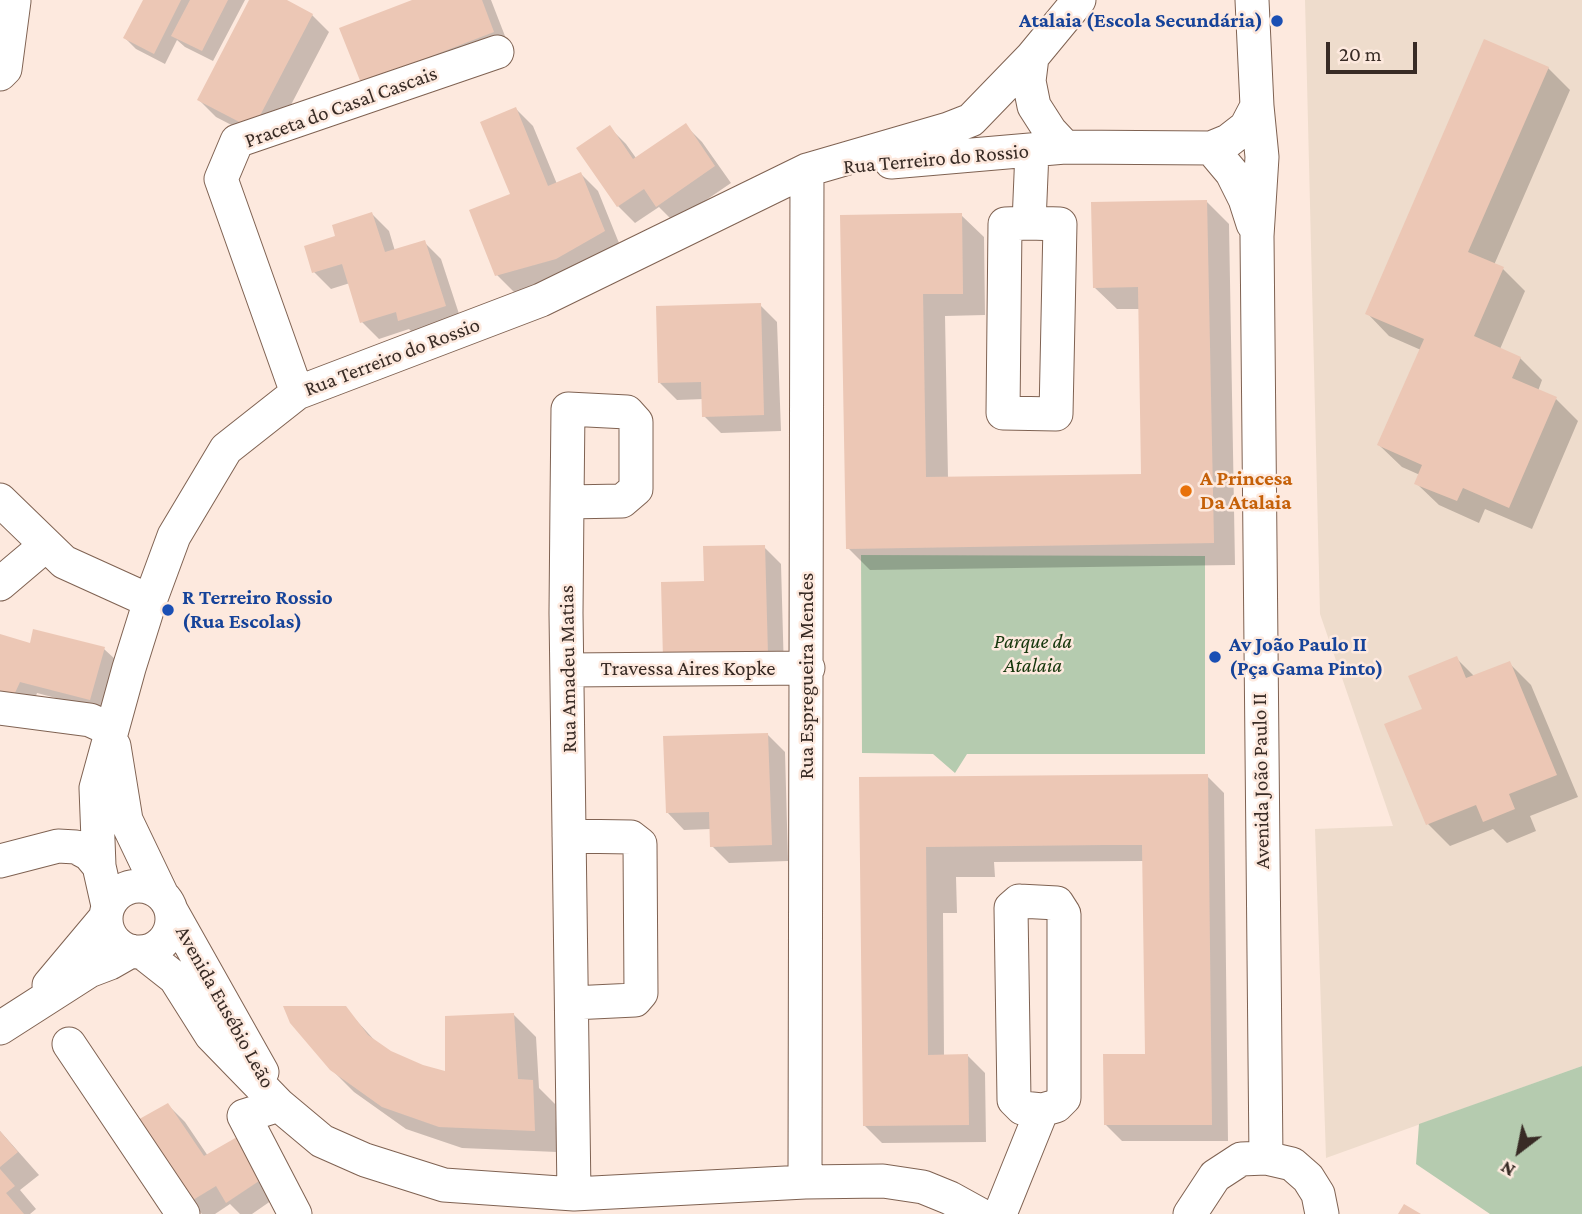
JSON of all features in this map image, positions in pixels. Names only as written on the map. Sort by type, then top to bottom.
[{"type":"street","points":[[0,13],[14,0]]},
{"type":"street","points":[[0,74],[5,69],[14,0]]},
{"type":"street","name":"Rua Terreiro do Rossio","points":[[112,730],[150,601],[174,536],[226,449],[297,393],[541,300],[807,170],[971,120],[1032,57],[1079,0]]},
{"type":"street","name":"Avenida João Paulo II","points":[[1252,0],[1262,157],[1257,236],[1266,1158]]},
{"type":"street","name":"Praceta do Casal Cascais","points":[[297,393],[221,179],[237,141],[497,52]]},
{"type":"street","points":[[1032,57],[1028,80],[1034,106],[1050,131],[1066,147]]},
{"type":"street","points":[[1211,148],[1228,141],[1247,127],[1257,106]]},
{"type":"street","name":"Rua Terreiro do Rossio","points":[[807,170],[1066,147],[1211,148]]},
{"type":"street","name":"Avenida João Paulo II","points":[[1211,148],[1232,173],[1245,199],[1257,236]]},
{"type":"street","points":[[1029,223],[1032,151]]},
{"type":"street","name":"Rua Espregueira Mendes","points":[[805,1182],[807,170]]},
{"type":"street","points":[[1029,223],[1059,224],[1056,414],[1003,413],[1005,224],[1029,223]]},
{"type":"street","name":"Rua Amadeu Matias","points":[[567,502],[622,501],[636,489],[636,422],[626,412],[568,409],[567,502],[569,836],[575,1194]]},
{"type":"street","points":[[0,500],[64,562],[150,601]]},
{"type":"street","points":[[0,584],[46,545]]},
{"type":"street","name":"Travessa Aires Kopke","points":[[568,670],[808,668]]},
{"type":"street","points":[[0,708],[90,720],[112,730],[96,788],[99,866],[107,928],[120,946],[136,951]]},
{"type":"street","name":"Avenida Eusébio Leão","points":[[112,730],[126,820],[166,903],[233,1018],[279,1105]]},
{"type":"street","points":[[569,836],[631,837],[640,844],[641,993],[635,1000],[572,1003]]},
{"type":"street","points":[[0,861],[58,846],[76,847],[89,854],[99,866]]},
{"type":"street","points":[[0,1028],[89,971],[136,951],[153,949],[162,943],[173,923],[166,903],[152,888],[131,886],[113,897],[107,912],[32,1006]]},
{"type":"street","points":[[1019,901],[1057,902],[1064,914],[1065,1098],[1056,1106],[1042,1110],[1023,1108],[1014,1100],[1011,908],[1019,901]]},
{"type":"street","name":"Avenida Eusébio Leão","points":[[136,951],[175,978],[211,1035],[279,1105]]},
{"type":"street","points":[[69,1044],[183,1214]]},
{"type":"street","points":[[295,1214],[244,1116],[279,1105],[322,1141],[365,1160],[444,1185],[575,1194],[805,1182],[883,1181],[923,1187],[979,1214]]},
{"type":"street","points":[[999,1214],[1042,1110]]},
{"type":"street","points":[[1190,1214],[1215,1176],[1241,1159],[1266,1158],[1292,1164],[1308,1178],[1318,1194],[1322,1214]]},
{"type":"shaded area","points":[[1305,0],[1582,0],[1582,1066],[1326,1158],[1315,829],[1393,826],[1320,614]]},
{"type":"green space","name":"Parque da Atalaia","points":[[861,555],[1205,556],[1205,754],[967,754],[955,773],[933,754],[862,753]]},
{"type":"green space","points":[[1582,1066],[1582,1214],[1490,1214],[1416,1164],[1419,1124]]},
{"type":"building","points":[[143,0],[181,0],[154,54],[123,38]]},
{"type":"building","points":[[190,0],[228,0],[202,51],[171,36]]},
{"type":"building","points":[[249,0],[287,0],[313,14],[253,129],[197,100]]},
{"type":"building","points":[[412,0],[482,0],[494,32],[361,83],[339,28]]},
{"type":"building","points":[[1484,39],[1549,67],[1468,252],[1504,267],[1474,336],[1521,357],[1512,378],[1557,397],[1509,508],[1463,488],[1457,501],[1414,484],[1422,465],[1377,445],[1424,339],[1365,314]]},
{"type":"building","points":[[516,107],[548,186],[581,172],[605,231],[556,259],[495,276],[469,210],[510,194],[480,122]]},
{"type":"building","points":[[686,123],[715,166],[656,207],[644,189],[617,207],[576,148],[610,125],[633,159]]},
{"type":"building","points":[[1207,200],[1214,543],[846,549],[840,215],[962,213],[963,294],[923,294],[926,477],[1141,474],[1138,287],[1093,288],[1091,202]]},
{"type":"building","points":[[372,212],[385,252],[425,240],[446,306],[398,321],[396,312],[360,323],[342,264],[312,273],[304,246],[335,236],[332,225]]},
{"type":"building","points":[[761,303],[764,415],[702,417],[701,382],[658,383],[656,306]]},
{"type":"building","points":[[765,545],[768,656],[663,659],[661,582],[704,581],[703,546]]},
{"type":"building","points":[[33,629],[105,647],[90,700],[20,682],[14,695],[0,691],[0,634],[30,643]]},
{"type":"building","points":[[1457,656],[1466,678],[1510,661],[1557,775],[1509,794],[1515,809],[1483,822],[1476,805],[1426,825],[1384,724],[1422,709],[1408,676]]},
{"type":"building","points":[[768,733],[772,845],[710,847],[709,812],[666,813],[663,736]]},
{"type":"building","points":[[1208,774],[1212,1125],[1104,1125],[1103,1054],[1145,1054],[1142,845],[1102,845],[926,847],[928,1055],[968,1054],[969,1125],[863,1126],[859,777]]},
{"type":"building","points":[[283,1006],[346,1006],[368,1035],[391,1051],[445,1071],[445,1016],[514,1013],[518,1079],[533,1080],[535,1131],[439,1127],[382,1107],[330,1070],[290,1023]]},
{"type":"building","points":[[168,1103],[204,1156],[237,1137],[262,1179],[226,1203],[216,1186],[188,1203],[134,1122]]},
{"type":"building","points":[[0,1131],[18,1152],[0,1167]]},
{"type":"building","points":[[0,1169],[15,1186],[6,1193],[24,1214],[0,1214]]},
{"type":"building","points":[[1404,1204],[1421,1214],[1398,1214]]},
{"type":"place","name":"Atalaia (Escola Secundária)","points":[[1277,21]]},
{"type":"place","name":"A Princesa Da Atalaia","points":[[1186,491]]},
{"type":"place","name":"R Terreiro Rossio (Rua Escolas)","points":[[168,610]]},
{"type":"place","name":"Av João Paulo II (Pça Gama Pinto)","points":[[1215,657]]}]
